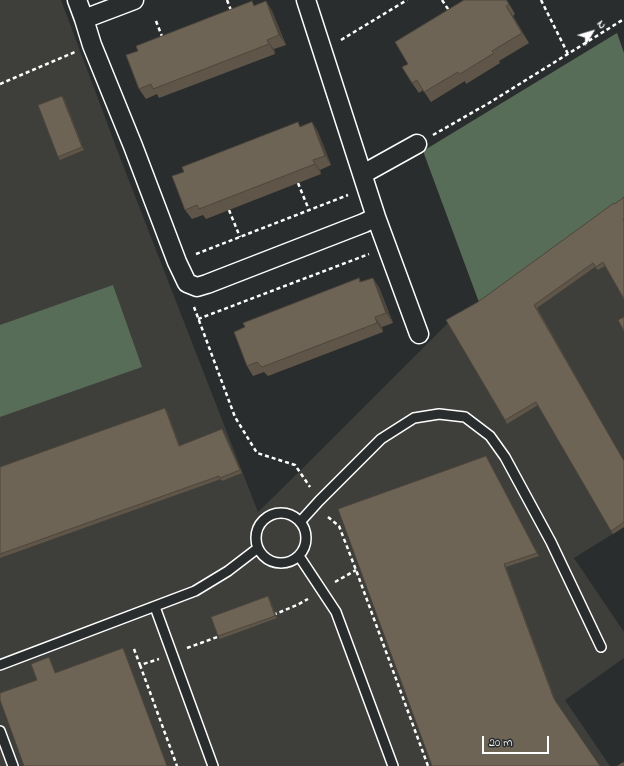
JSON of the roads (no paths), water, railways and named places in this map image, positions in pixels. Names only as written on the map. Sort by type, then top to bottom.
[{"type":"street","points":[[77,0],[92,45],[133,146],[177,262],[187,283],[197,287],[207,284],[376,217]]},
{"type":"street","points":[[84,19],[134,0]]},
{"type":"street","points":[[306,0],[376,217],[419,334]]},
{"type":"street","points":[[363,174],[417,144]]},
{"type":"lane","points":[[300,522],[381,439],[414,418],[439,414],[465,417],[490,436],[505,457],[551,542],[601,648]]},
{"type":"lane","points":[[279,512],[291,514],[300,522],[306,533],[305,545],[299,556],[289,562],[277,563],[265,558],[258,548],[256,536],[259,525],[268,516],[279,512]]},
{"type":"lane","points":[[0,665],[195,591],[228,570],[258,548]]},
{"type":"lane","points":[[299,556],[336,612],[393,766]]},
{"type":"lane","points":[[155,607],[213,766]]},
{"type":"lane","points":[[0,731],[13,766]]}]
